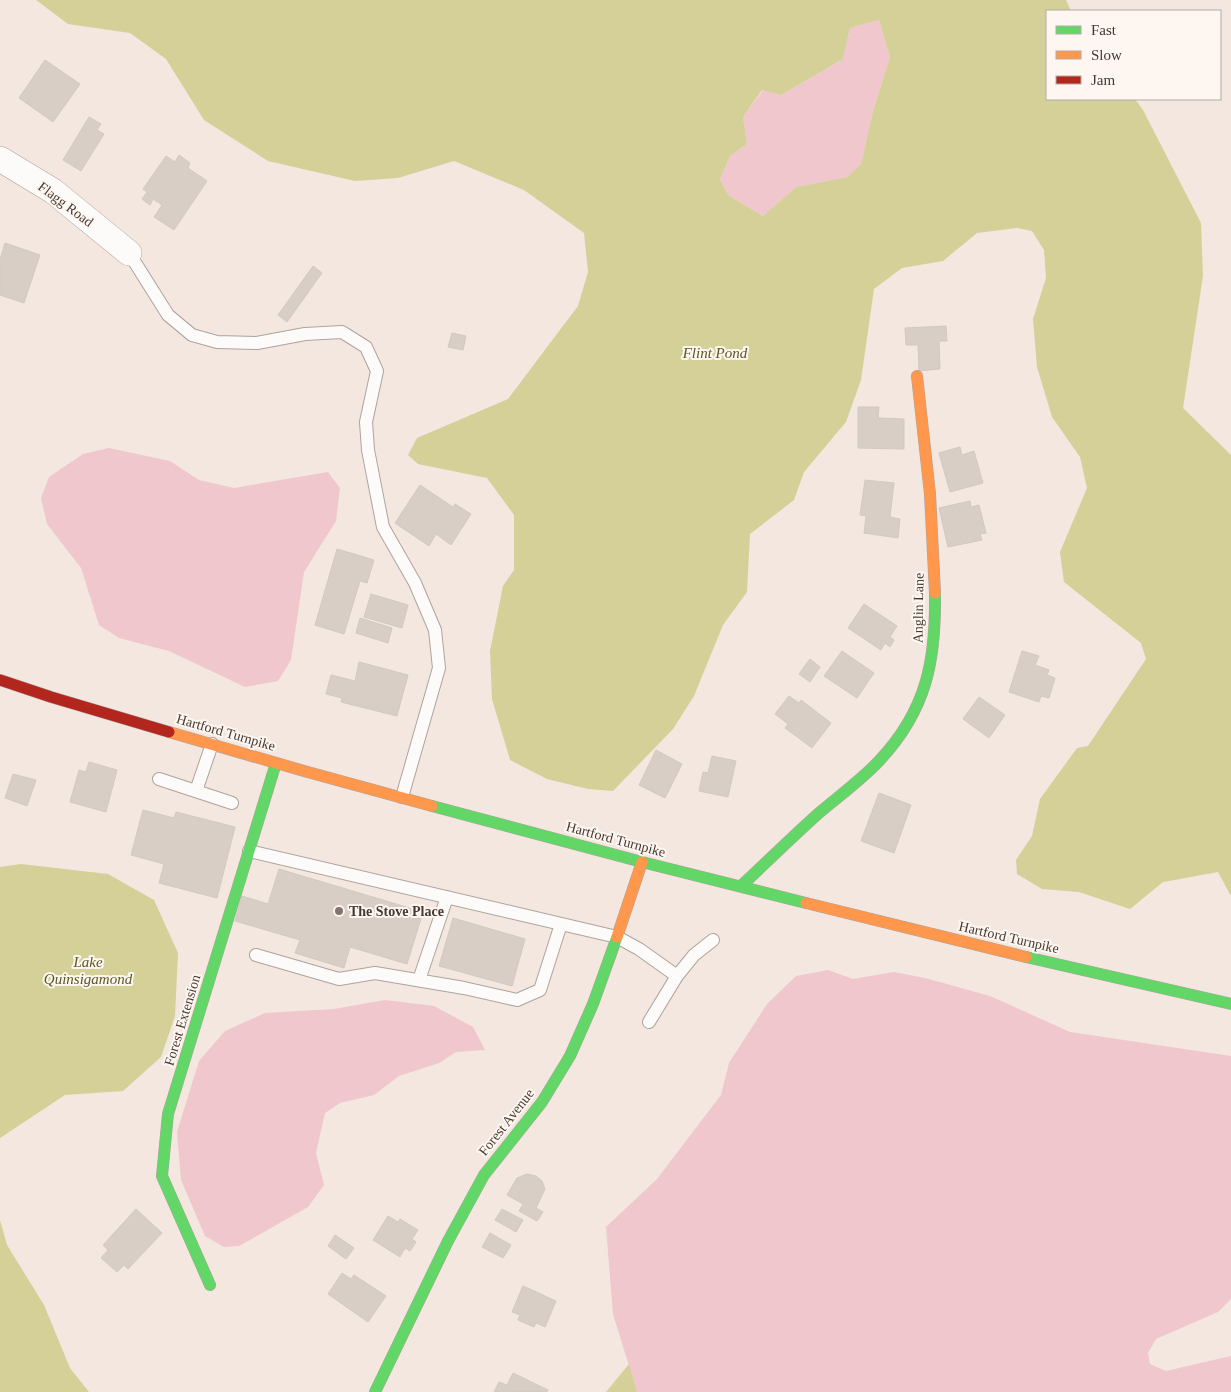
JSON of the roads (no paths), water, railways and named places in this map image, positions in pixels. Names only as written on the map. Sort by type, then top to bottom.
[{"type":"street","name":"Flagg Road","points":[[0,159],[53,191],[130,253]]},
{"type":"street","name":"Anglin Lane","points":[[741,886],[815,817],[872,768],[896,741],[910,718],[925,685],[930,667],[935,633],[935,598],[930,497],[917,376]]},
{"type":"street","name":"Hartford Turnpike","points":[[0,680],[51,697],[212,744],[642,862],[983,947],[1231,1004]]},
{"type":"street","name":"Forest Extension","points":[[210,1285],[162,1176],[168,1114],[276,762]]},
{"type":"street","name":"Forest Avenue","points":[[375,1392],[448,1241],[484,1175],[556,1081],[589,1013],[642,862]]},
{"type":"lane","points":[[130,253],[168,315],[192,335],[217,342],[257,343],[305,334],[342,332],[366,347],[377,371],[366,422],[368,450],[383,527],[415,583],[434,630],[439,668],[402,797]]},
{"type":"lane","points":[[196,791],[212,744]]},
{"type":"lane","points":[[159,779],[232,803]]},
{"type":"lane","points":[[249,851],[617,937],[639,949],[677,976]]},
{"type":"lane","points":[[419,980],[447,897]]},
{"type":"lane","points":[[256,955],[339,979],[375,973],[464,988],[517,1000],[540,990],[560,924]]},
{"type":"lane","points":[[649,1022],[677,976],[694,955],[713,940]]},
{"type":"water","name":"Flint Pond","points":[[36,0],[1066,0],[1071,10],[1046,10],[1046,100],[1136,100],[1143,110],[1201,223],[1203,276],[1183,408],[1231,455],[1231,896],[1218,872],[1163,882],[1130,909],[1079,892],[1042,889],[1017,874],[1016,860],[1032,836],[1040,799],[1077,748],[1088,746],[1146,659],[1141,643],[1064,582],[1060,552],[1087,488],[1080,457],[1052,417],[1037,367],[1033,319],[1046,278],[1044,250],[1032,231],[1017,228],[977,233],[943,261],[902,268],[874,289],[861,380],[846,422],[804,472],[794,500],[750,534],[747,592],[723,625],[694,696],[673,729],[613,791],[588,789],[547,779],[510,760],[492,699],[490,651],[503,586],[514,570],[514,515],[487,478],[418,464],[408,455],[417,438],[508,399],[578,306],[588,272],[584,233],[524,190],[454,161],[398,178],[355,181],[268,161],[204,120],[166,59],[130,33],[68,24]],"holes":[[[879,20],[890,57],[873,111],[861,164],[847,177],[796,187],[763,216],[728,195],[720,179],[730,156],[747,144],[743,117],[762,90],[781,95],[843,59],[850,28]]]},
{"type":"water","name":"Lake Quinsigamond","points":[[21,864],[108,874],[154,900],[178,953],[175,1016],[161,1057],[123,1091],[65,1095],[0,1138],[0,867]]},
{"type":"water","points":[[0,1220],[7,1245],[44,1305],[70,1368],[89,1392],[0,1392]]},
{"type":"water","points":[[629,1364],[637,1392],[606,1392]]},
{"type":"place","name":"The Stove Place","points":[[339,911]]}]
